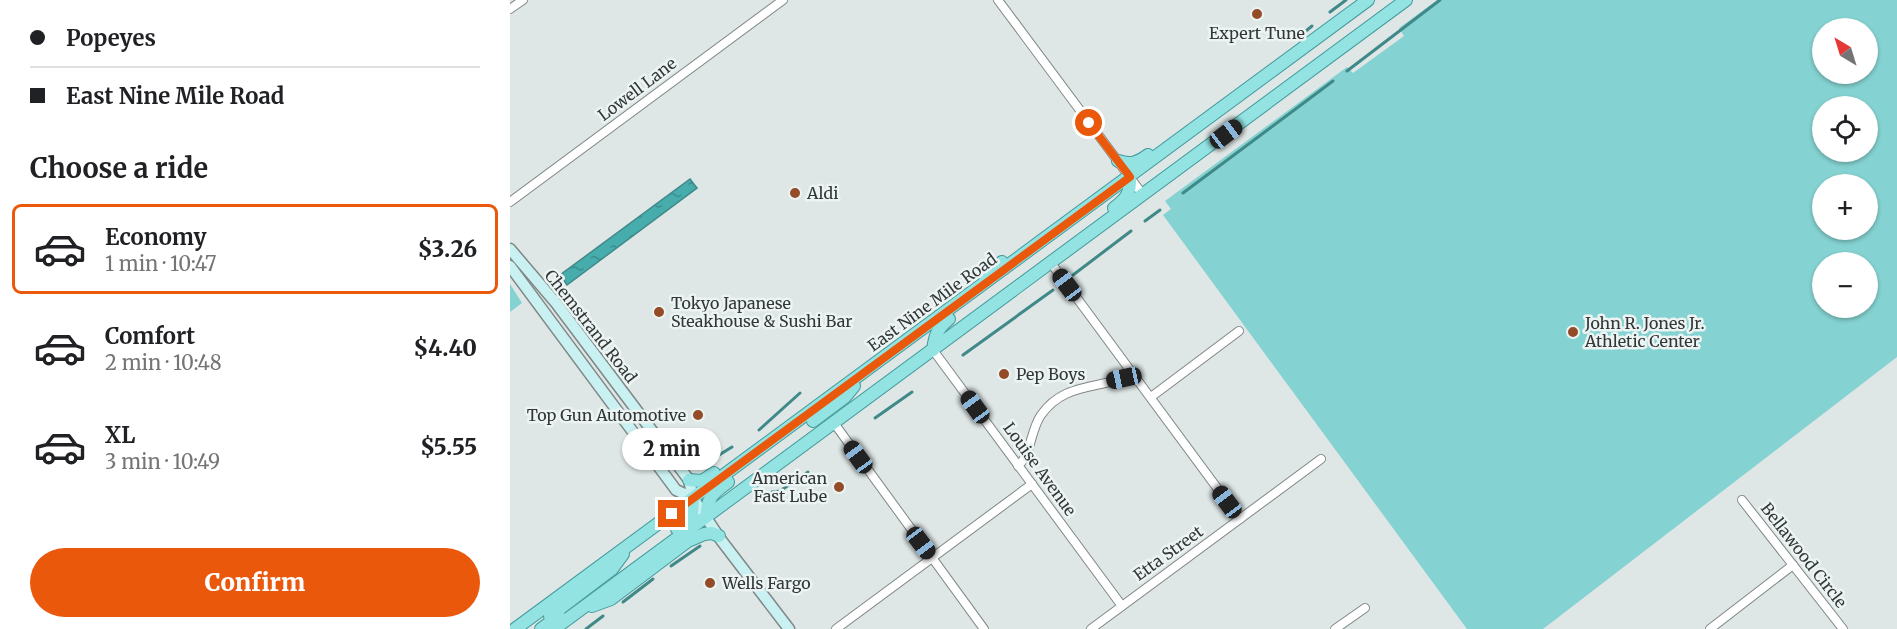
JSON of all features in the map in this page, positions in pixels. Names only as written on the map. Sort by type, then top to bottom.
[{"type":"main road","name":"East Nine Mile Road","points":[[519,627],[1368,0]]},
{"type":"main road","points":[[1390,12],[1398,0]]},
{"type":"main road","points":[[577,612],[1406,0]]},
{"type":"main road","points":[[1264,106],[1308,65],[1349,34],[1352,27],[1347,16]]},
{"type":"main road","points":[[1118,161],[1127,164],[1137,163],[1187,126],[1220,111]]},
{"type":"main road","points":[[1051,263],[1058,249],[1124,201],[1130,190],[1130,177]]},
{"type":"main road","points":[[982,273],[991,270],[1081,204],[1100,199]]},
{"type":"main road","points":[[933,350],[935,335],[939,328],[974,292]]},
{"type":"main road","points":[[689,480],[702,482],[712,476],[936,311],[958,304]]},
{"type":"main road","points":[[707,516],[706,504],[720,488],[845,398],[865,372]]},
{"type":"main road","points":[[546,628],[681,525],[692,515],[693,498]]},
{"type":"main road","points":[[546,628],[610,599],[693,539],[712,533],[719,536]]},
{"type":"main road","points":[[546,628],[545,622],[553,613],[612,569],[629,546]]},
{"type":"street","points":[[510,9],[523,0]]},
{"type":"street","name":"Lowell Lane","points":[[510,202],[783,0]]},
{"type":"street","points":[[998,0],[1143,195]]},
{"type":"street","name":"Chemstrand Road","points":[[510,249],[556,303],[689,480],[693,498],[789,629]]},
{"type":"street","points":[[1051,263],[1240,519]]},
{"type":"street","name":"Chemstrand Road","points":[[510,266],[676,490],[693,498]]},
{"type":"street","points":[[1151,397],[1239,331]]},
{"type":"street","name":"Louise Avenue","points":[[933,350],[1122,606]]},
{"type":"street","points":[[1018,466],[1026,456],[1034,426],[1051,404],[1071,391],[1124,378],[1133,373]]},
{"type":"street","points":[[834,423],[984,629]]},
{"type":"street","name":"Etta Street","points":[[1091,629],[1321,459]]},
{"type":"street","points":[[836,629],[1032,484]]},
{"type":"street","name":"Bellawood Circle","points":[[1742,500],[1843,629]]},
{"type":"street","points":[[1710,629],[1793,565]]},
{"type":"street","points":[[1335,629],[1365,608]]},
{"type":"shaded area","name":"John R. Jones Jr. Athletic Center","points":[[1437,0],[1897,0],[1897,357],[1543,629],[1467,629],[1163,215],[1171,209],[1165,201],[1347,67],[1353,73],[1404,36],[1399,28]]},
{"type":"shaded area","points":[[510,284],[522,303],[510,312]]},
{"type":"water","points":[[690,179],[697,188],[567,285],[560,275]]},
{"type":"waterway","points":[[1330,12],[1346,0]]},
{"type":"waterway","points":[[1347,71],[1440,0]]},
{"type":"waterway","points":[[1301,35],[1312,26]]},
{"type":"waterway","points":[[1183,193],[1333,81]]},
{"type":"waterway","points":[[1145,221],[1160,210]]},
{"type":"waterway","points":[[1073,275],[1131,231]]},
{"type":"waterway","points":[[963,355],[1053,290]]},
{"type":"waterway","points":[[875,418],[912,392]]},
{"type":"waterway","points":[[759,430],[800,393]]},
{"type":"waterway","points":[[719,455],[732,447]]},
{"type":"waterway","points":[[772,492],[780,491],[808,472]]},
{"type":"waterway","points":[[671,566],[700,546]]},
{"type":"waterway","points":[[623,602],[653,579]]},
{"type":"waterway","points":[[586,629],[603,616]]},
{"type":"place","name":"Expert Tune","points":[[1257,14]]},
{"type":"place","name":"Aldi","points":[[795,193]]},
{"type":"place","name":"Tokyo Japanese Steakhouse & Sushi Bar","points":[[659,312]]},
{"type":"place","name":"John R. Jones Jr. Athletic Center","points":[[1573,332]]},
{"type":"place","name":"Pep Boys","points":[[1004,374]]},
{"type":"place","name":"Top Gun Automotive","points":[[698,415]]},
{"type":"place","name":"American Fast Lube","points":[[839,487]]},
{"type":"place","name":"Wells Fargo","points":[[710,583]]},
{"type":"route","points":[[672,514],[1130,177],[1089,123]]}]
